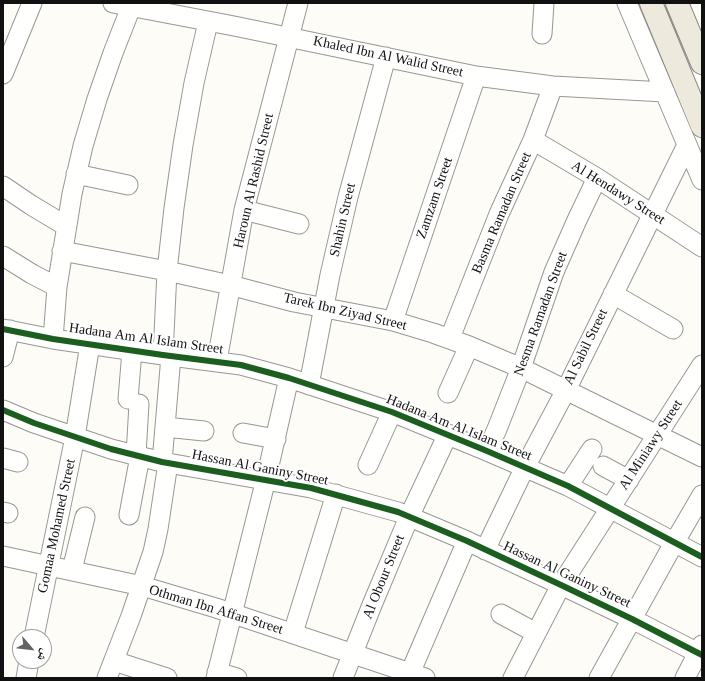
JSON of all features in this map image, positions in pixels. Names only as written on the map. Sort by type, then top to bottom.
[{"type":"main road","points":[[651,3],[702,126]]},
{"type":"main road","points":[[677,3],[702,63]]},
{"type":"street","points":[[3,74],[32,3]]},
{"type":"street","name":"Haroun Al Rashid Street","points":[[217,361],[244,210],[298,3]]},
{"type":"street","points":[[542,34],[544,3]]},
{"type":"street","points":[[627,3],[702,180]]},
{"type":"street","points":[[53,339],[57,287],[62,251],[76,174],[96,99],[128,5]]},
{"type":"street","name":"Khaled Ibn Al Walid Street","points":[[128,5],[476,76],[553,86],[665,92]]},
{"type":"street","points":[[167,678],[110,670],[142,586],[158,529],[165,462],[168,271],[174,208],[182,145],[208,22]]},
{"type":"street","name":"Shahin Street","points":[[309,385],[348,197],[386,57]]},
{"type":"street","name":"Zamzam Street","points":[[393,321],[476,76]]},
{"type":"street","name":"Basma Ramadan Street","points":[[450,338],[499,214],[533,140],[553,86]]},
{"type":"street","name":"Al Hendawy Street","points":[[533,140],[597,178],[702,247]]},
{"type":"street","name":"Al Sabil Street","points":[[486,550],[524,467],[566,390],[687,145]]},
{"type":"street","points":[[76,174],[128,185]]},
{"type":"street","name":"Nesma Ramadan Street","points":[[487,450],[521,368],[554,272],[597,178]]},
{"type":"street","points":[[3,186],[31,206],[66,226]]},
{"type":"street","points":[[244,210],[299,224]]},
{"type":"street","name":"Tarek Ibn Ziyad Street","points":[[62,251],[168,271],[230,285],[294,302],[393,321],[450,338],[521,368],[702,457]]},
{"type":"street","points":[[3,256],[57,287]]},
{"type":"street","points":[[613,294],[673,329]]},
{"type":"street","points":[[3,357],[7,329]]},
{"type":"street","name":"Hadana Am Al Islam Street","points":[[7,329],[53,339],[167,356],[241,365],[290,378],[392,412],[487,450],[568,486],[702,558]]},
{"type":"street","name":"Gomaa Mohamed Street","points":[[36,629],[75,437],[90,344]]},
{"type":"street","points":[[448,393],[469,346]]},
{"type":"street","points":[[129,515],[138,456],[132,350]]},
{"type":"street","name":"Al Miniawy Street","points":[[513,678],[561,585],[702,365]]},
{"type":"street","points":[[237,678],[216,675],[290,378]]},
{"type":"street","name":"Hassan Al Ganiny Street","points":[[3,410],[34,423],[111,449],[165,462],[266,479],[336,494],[410,516],[467,541],[701,651]]},
{"type":"street","points":[[368,465],[392,412]]},
{"type":"street","points":[[165,427],[204,431]]},
{"type":"street","points":[[243,433],[276,439]]},
{"type":"street","name":"Al Obour Street","points":[[343,678],[372,604],[410,516],[448,434]]},
{"type":"street","points":[[568,486],[592,449]]},
{"type":"street","points":[[603,466],[629,480]]},
{"type":"street","points":[[292,633],[336,494]]},
{"type":"street","points":[[600,678],[632,618],[702,495]]},
{"type":"street","points":[[72,570],[85,517]]},
{"type":"street","points":[[415,676],[467,541]]},
{"type":"street","name":"Othman Ibn Affan Street","points":[[3,556],[142,586],[292,633],[415,676]]},
{"type":"street","points":[[501,614],[536,633]]},
{"type":"street","points":[[685,678],[701,651]]},
{"type":"cycle path","points":[[3,329],[53,339],[241,365],[289,378],[392,412],[568,486],[702,557]]},
{"type":"cycle path","points":[[3,410],[34,423],[111,449],[162,462],[311,488],[398,512],[467,541],[561,585],[702,655]]}]
